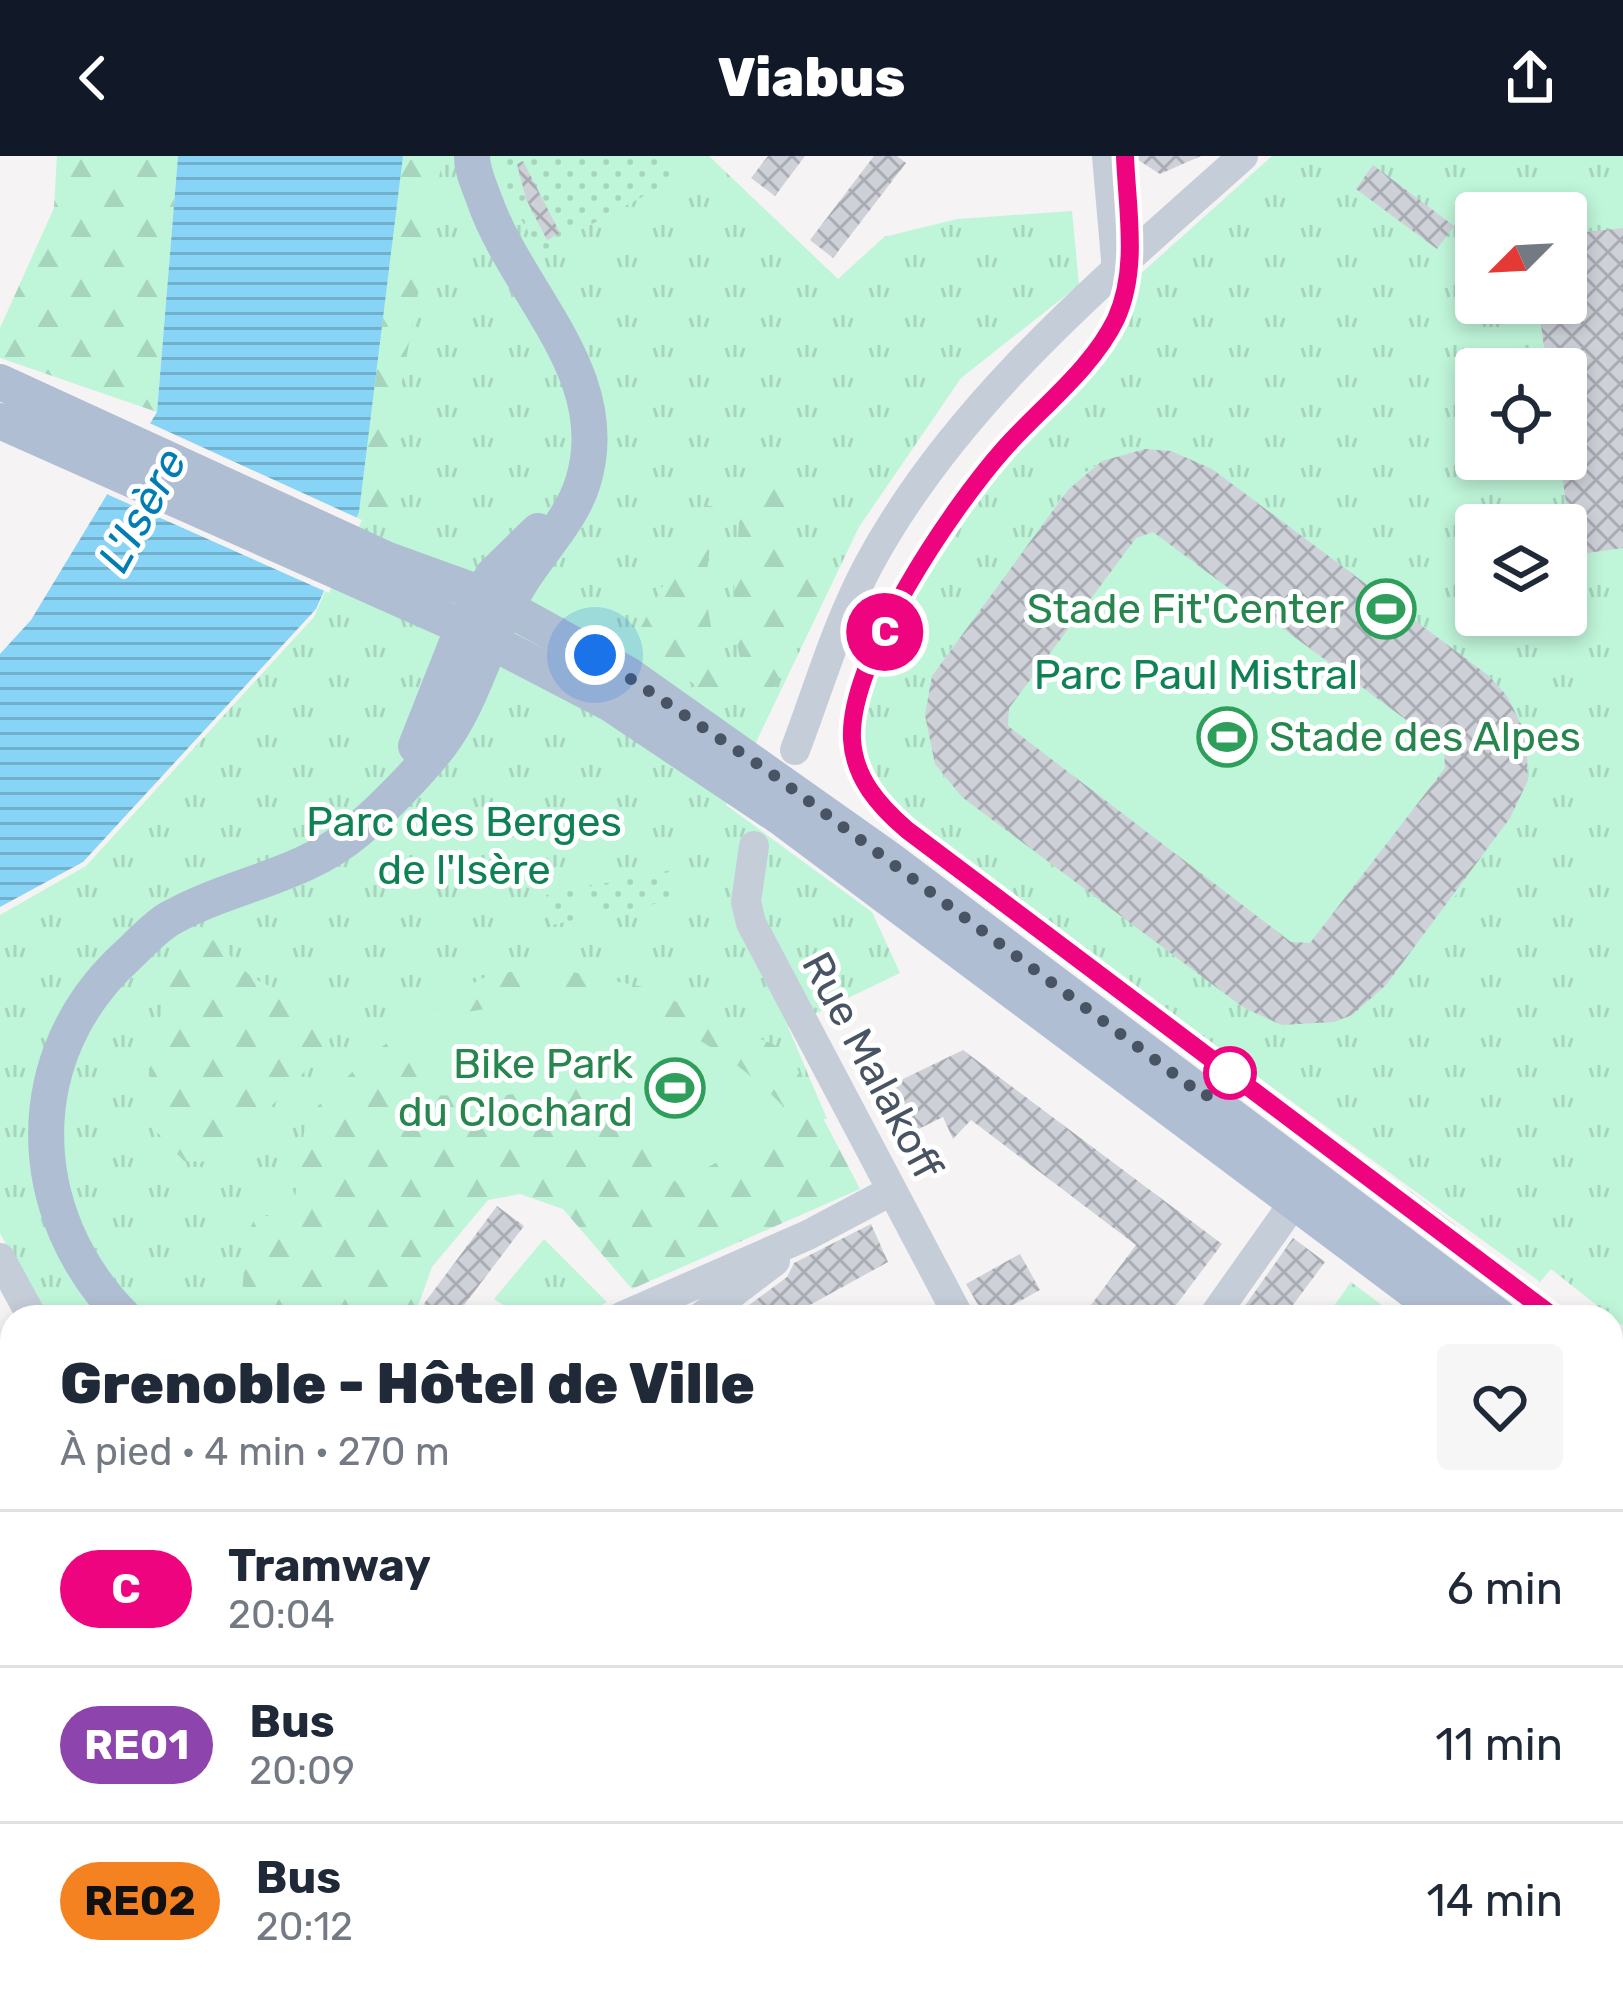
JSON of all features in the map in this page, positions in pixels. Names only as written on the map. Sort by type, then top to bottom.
[{"type":"main road","points":[[115,1305],[76,1252],[48,1177],[43,1126],[62,1041],[100,980],[168,920],[298,869],[358,830],[441,744],[504,563],[582,487],[591,447],[589,404],[573,361],[495,232],[472,156]]},
{"type":"main road","points":[[0,382],[56,427],[382,575],[476,634],[556,653]]},
{"type":"main road","points":[[0,421],[56,427]]},
{"type":"main road","points":[[382,575],[494,601],[556,653],[619,689],[744,791],[1303,1190],[1480,1305]]},
{"type":"main road","points":[[1303,1190],[1434,1305]]},
{"type":"street","points":[[1107,156],[1117,271]]},
{"type":"street","points":[[796,750],[828,650],[870,561],[958,433],[1007,376],[1243,156]]},
{"type":"street","name":"Rue Malakoff","points":[[754,846],[746,902],[751,923],[953,1305]]},
{"type":"street","points":[[1222,1305],[1303,1190]]},
{"type":"street","points":[[689,1305],[891,1191]]},
{"type":"street","points":[[649,1305],[799,1241]]},
{"type":"street","points":[[716,1305],[799,1241]]},
{"type":"street","points":[[0,1258],[25,1305]]},
{"type":"green space","points":[[57,156],[178,156],[157,412],[0,358],[0,328],[54,208]]},
{"type":"green space","name":"Parc des Berges de l'Isère","points":[[402,156],[709,156],[838,279],[884,237],[957,219],[1072,211],[1079,285],[961,378],[859,527],[726,805],[872,912],[900,973],[788,1027],[827,1119],[581,1096],[339,1305],[40,1305],[0,1233],[0,915],[86,866],[314,617],[359,512]]},
{"type":"green space","points":[[403,156],[443,156],[402,382],[387,518],[359,512]]},
{"type":"green space","points":[[499,156],[665,156],[681,176],[540,252],[511,202]]},
{"type":"green space","name":"Parc Paul Mistral","points":[[1272,156],[1623,156],[1623,1305],[1596,1305],[1551,1269],[1540,1282],[972,869],[1329,1138],[1317,1154],[903,843],[915,827],[876,790],[860,758],[857,730],[864,692],[919,578],[994,469],[1114,334],[1128,312],[1137,277]]},
{"type":"green space","name":"Stade des Alpes","points":[[1145,449],[1171,451],[1212,469],[1489,676],[1507,697],[1525,734],[1529,761],[1521,796],[1479,863],[1391,976],[1367,1002],[1336,1022],[1295,1026],[1244,1008],[962,797],[931,752],[926,697],[949,652],[997,581],[1086,472],[1114,457]]},
{"type":"green space","points":[[786,472],[791,534],[797,544],[831,568],[762,715],[736,638],[740,511]]},
{"type":"green space","points":[[706,505],[714,507],[705,592],[722,690],[714,697],[632,644]]},
{"type":"green space","points":[[672,870],[678,899],[602,915],[598,897],[575,902],[579,919],[552,925],[546,895]]},
{"type":"green space","points":[[219,940],[247,973],[337,1020],[326,1049],[218,1162],[184,1161],[156,1131],[149,1073],[176,943]]},
{"type":"green space","points":[[540,965],[643,987],[788,1051],[860,1189],[632,1289],[563,1209],[520,1194],[488,1200],[432,1267],[418,1305],[241,1305],[247,1235],[255,1218],[293,1211],[306,1118],[370,1055],[480,979]]},
{"type":"green space","name":"Bike Park du Clochard","points":[[592,990],[694,1037],[739,1067],[783,1106],[753,1142],[678,1184],[577,1081],[498,1097],[427,1095],[408,1061],[456,1014]]},
{"type":"green space","points":[[544,1239],[607,1302],[504,1305],[494,1299]]},
{"type":"green space","points":[[1351,1282],[1382,1305],[1335,1305]]},
{"type":"water","name":"L'Isère","points":[[178,156],[403,156],[359,512],[316,609],[83,862],[0,907],[0,654],[31,620],[157,412]]},
{"type":"pier","points":[[145,421],[362,520],[329,593],[102,492]]},
{"type":"building","points":[[768,156],[805,156],[775,196],[751,178]]},
{"type":"building","points":[[874,156],[897,156],[906,163],[833,258],[810,240]]},
{"type":"building","points":[[1132,156],[1201,156],[1160,174]]},
{"type":"building","points":[[523,161],[560,233],[547,240],[526,199],[517,164]]},
{"type":"building","points":[[1373,165],[1454,226],[1437,249],[1356,189]]},
{"type":"building","points":[[1623,228],[1623,548],[1587,553],[1587,504],[1566,504],[1563,480],[1587,480],[1587,348],[1544,348],[1541,324],[1587,324],[1587,232]]},
{"type":"building","points":[[1145,449],[1171,451],[1212,469],[1489,676],[1507,696],[1526,734],[1528,780],[1510,818],[1386,985],[1352,1015],[1334,1022],[1282,1025],[1244,1008],[962,797],[935,764],[925,715],[932,676],[1068,490],[1102,461]],"holes":[[[1153,532],[1444,748],[1445,768],[1310,943],[1291,942],[1008,726],[1009,708],[1136,538]]]},
{"type":"building","points":[[963,1050],[1222,1244],[1176,1305],[1091,1305],[1136,1245],[971,1120],[953,1139],[943,1117],[894,1141],[870,1095]]},
{"type":"building","points":[[1407,1189],[1456,1226],[1441,1245],[1392,1209]]},
{"type":"building","points":[[497,1206],[524,1226],[464,1305],[423,1305]]},
{"type":"building","points":[[871,1224],[888,1262],[810,1305],[749,1305],[787,1277],[794,1263]]},
{"type":"building","points":[[1293,1238],[1325,1262],[1293,1305],[1246,1305]]},
{"type":"building","points":[[1020,1254],[1040,1290],[1013,1305],[978,1305],[966,1284]]},
{"type":"tram line","points":[[1125,156],[1130,259],[1116,319],[1079,372],[981,477],[906,587],[884,629],[855,707],[852,739],[858,766],[878,801],[907,830],[1538,1305]]},
{"type":"tram line","name":"C","points":[[1125,156],[1129,270],[1119,312],[1089,357],[974,485],[911,581],[879,644],[852,716],[858,769],[870,793],[907,830],[1538,1305]]},
{"type":"place","name":"Stade Fit'Center","points":[[1386,609]]},
{"type":"place","name":"Stade des Alpes","points":[[1227,737]]},
{"type":"place","name":"Bike Park du Clochard","points":[[675,1088]]},
{"type":"route","points":[[595,655],[886,856],[1205,1097],[1230,1073]]}]
